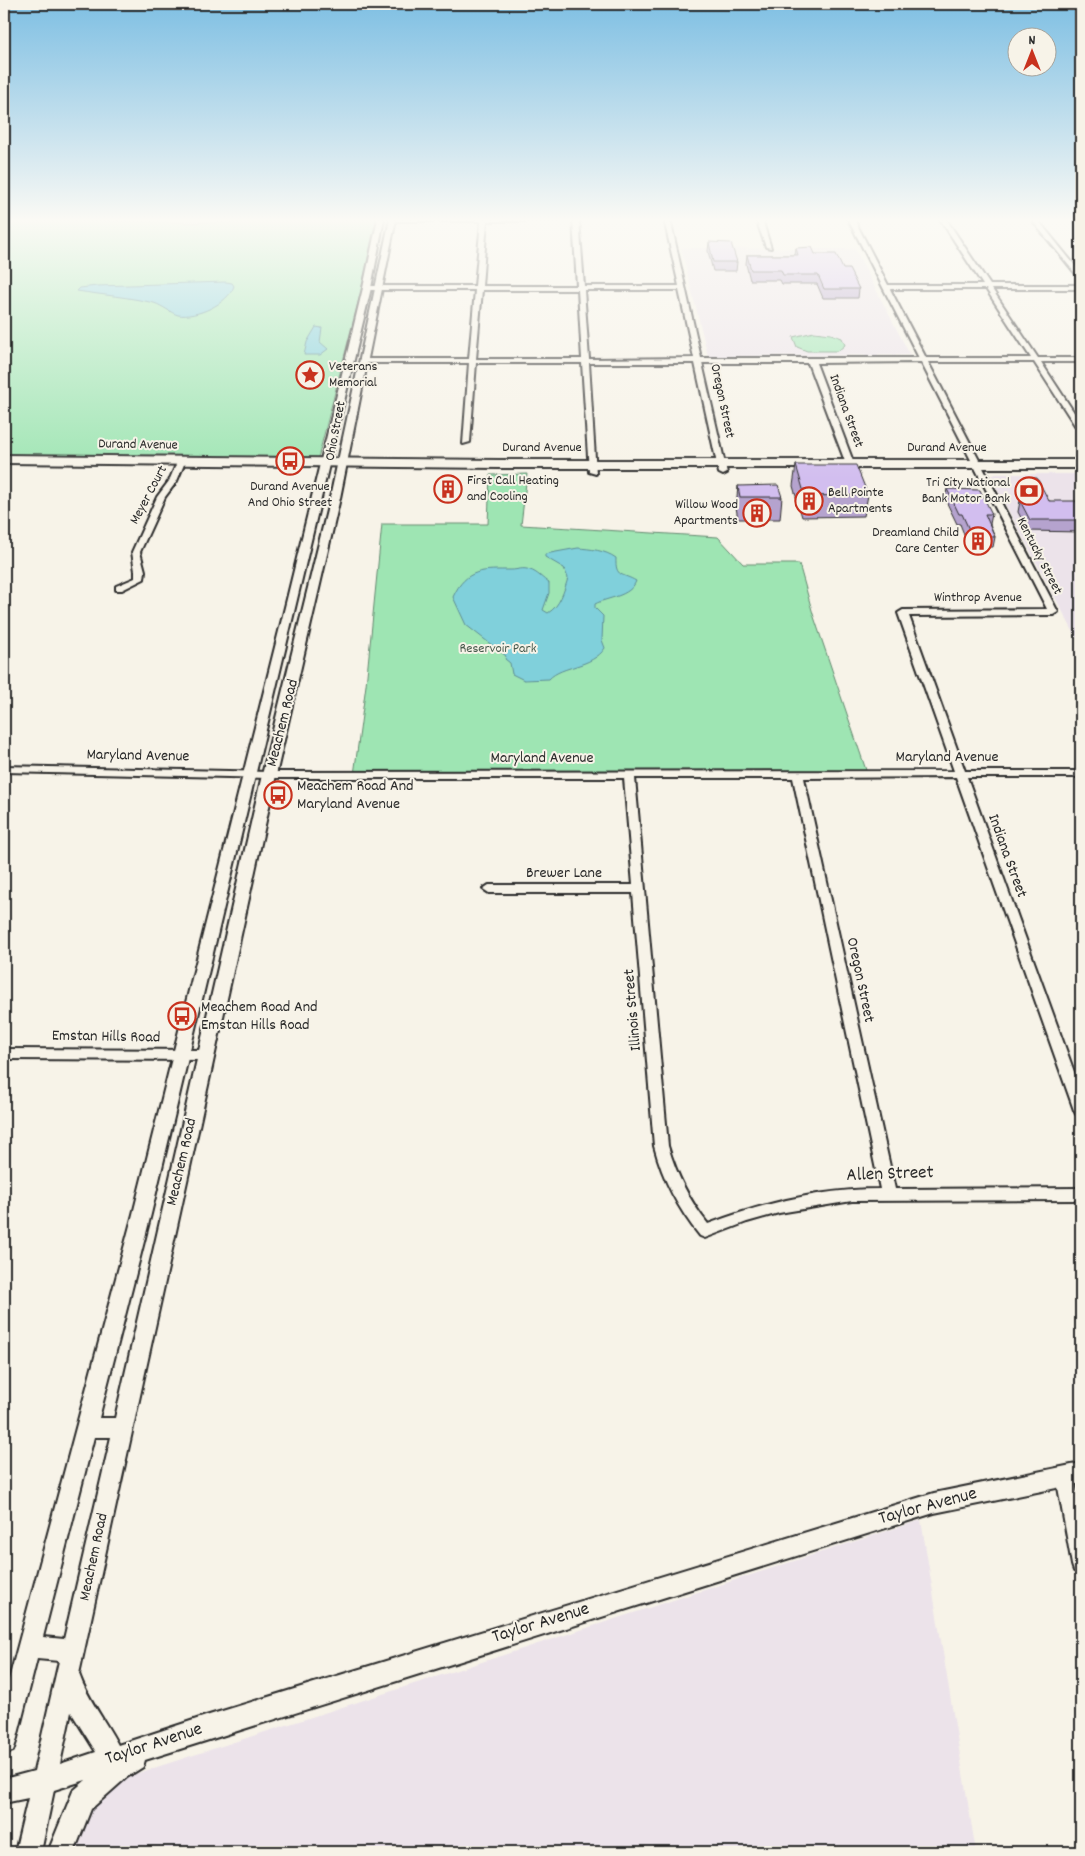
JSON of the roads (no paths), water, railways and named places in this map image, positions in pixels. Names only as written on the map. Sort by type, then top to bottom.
[{"type":"main road","name":"Durand Avenue","points":[[4,462],[180,467],[323,468],[979,468],[1081,464]]},
{"type":"main road","name":"Durand Avenue","points":[[979,468],[1081,472]]},
{"type":"street","name":"Ohio Street","points":[[323,468],[363,306]]},
{"type":"street","name":"Ohio Street","points":[[342,468],[376,306]]},
{"type":"street","points":[[466,442],[477,306]]},
{"type":"street","points":[[581,306],[593,468]]},
{"type":"street","name":"Oregon Street","points":[[686,306],[722,468]]},
{"type":"street","name":"Kentucky Street","points":[[895,306],[1054,612]]},
{"type":"street","points":[[1000,306],[1081,428]]},
{"type":"street","name":"Indiana Street","points":[[811,360],[851,468]]},
{"type":"street","points":[[364,361],[1081,360]]},
{"type":"street","name":"Meyer Court","points":[[119,588],[138,579],[140,571],[136,552],[161,497],[173,481],[180,467]]},
{"type":"street","name":"Meachem Road","points":[[4,1742],[142,1214],[271,691],[323,468]]},
{"type":"street","name":"Meachem Road","points":[[28,1852],[269,775],[311,607],[342,468]]},
{"type":"street","points":[[307,540],[326,540]]},
{"type":"street","points":[[291,607],[311,607]]},
{"type":"street","name":"Winthrop Avenue","points":[[903,613],[1054,612]]},
{"type":"street","name":"Indiana Street","points":[[903,613],[1081,1110]]},
{"type":"street","points":[[271,691],[291,691]]},
{"type":"street","name":"Maryland Avenue","points":[[4,769],[269,775],[1081,774]]},
{"type":"street","name":"Illinois Street","points":[[629,774],[661,1146],[666,1168],[676,1191],[688,1211],[706,1232]]},
{"type":"street","name":"Oregon Street","points":[[798,774],[890,1194]]},
{"type":"street","name":"Brewer Lane","points":[[489,889],[639,889]]},
{"type":"street","points":[[218,907],[240,907]]},
{"type":"street","name":"Emstan Hills Road","points":[[4,1054],[207,1056]]},
{"type":"street","name":"Allen Street","points":[[706,1232],[744,1217],[788,1205],[852,1195],[1081,1194]]},
{"type":"street","points":[[142,1214],[170,1214]]},
{"type":"street","points":[[86,1428],[122,1427]]},
{"type":"street","points":[[1073,1474],[1081,1565]]},
{"type":"street","name":"Taylor Avenue","points":[[4,1791],[45,1781],[164,1741],[934,1503],[1073,1474]]},
{"type":"street","points":[[28,1647],[70,1662],[74,1695],[94,1724],[113,1759]]},
{"type":"street","points":[[61,1852],[82,1800],[118,1768],[164,1741]]},
{"type":"water","points":[[161,306],[215,306],[202,312],[185,315],[175,314]]},
{"type":"water","points":[[316,327],[322,328],[320,342],[328,349],[320,355],[304,355],[307,342]]},
{"type":"water","points":[[578,548],[597,550],[612,555],[616,558],[618,572],[636,581],[624,593],[595,604],[595,608],[603,616],[602,640],[605,648],[599,654],[585,663],[555,674],[549,679],[524,680],[512,674],[510,663],[505,659],[506,656],[466,625],[453,597],[464,581],[477,573],[492,570],[525,569],[535,572],[549,583],[549,593],[543,610],[548,613],[559,602],[568,578],[564,568],[545,557],[545,554]]},
{"type":"place","name":"Veterans Memorial","points":[[310,375]]},
{"type":"place","name":"Durand Avenue And Ohio Street","points":[[290,461]]},
{"type":"place","name":"First Call Heating and Cooling","points":[[448,489]]},
{"type":"place","name":"Tri City National Bank Motor Bank","points":[[1029,491]]},
{"type":"place","name":"Bell Pointe Apartments","points":[[809,501]]},
{"type":"place","name":"Willow Wood Apartments","points":[[757,513]]},
{"type":"place","name":"Dreamland Child Care Center","points":[[978,541]]},
{"type":"place","name":"Meachem Road And Maryland Avenue","points":[[278,795]]},
{"type":"place","name":"Meachem Road And Emstan Hills Road","points":[[182,1016]]},
{"type":"park label","name":"Reservoir Park","points":[[498,649]]}]
